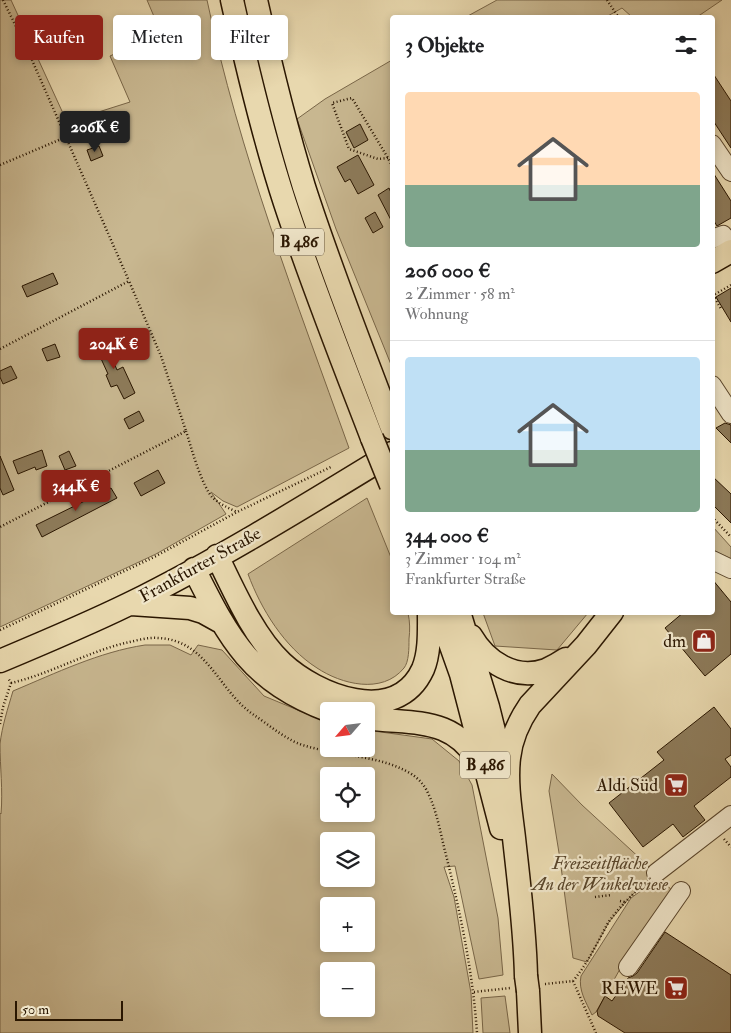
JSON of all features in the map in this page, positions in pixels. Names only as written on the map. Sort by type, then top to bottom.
[{"type":"main road","name":"B 486","points":[[232,0],[261,121],[284,202],[321,307],[390,483]]},
{"type":"main road","name":"B 486","points":[[256,0],[283,111],[304,186],[344,302],[390,422]]},
{"type":"main road","points":[[715,254],[720,241]]},
{"type":"main road","name":"Frankfurter Straße","points":[[0,661],[130,604],[217,556],[390,454]]},
{"type":"main road","points":[[217,556],[243,608],[268,648],[282,663],[308,683],[349,699],[365,702],[385,700],[400,694],[412,685],[423,668],[426,657],[429,615]]},
{"type":"main road","points":[[194,569],[221,622],[242,653],[266,676],[300,698],[320,707]]},
{"type":"main road","points":[[130,604],[190,608],[203,612],[221,622]]},
{"type":"main road","name":"B 486","points":[[440,615],[461,674],[489,778],[523,920]]},
{"type":"main road","name":"B 486","points":[[461,615],[488,707],[509,792]]},
{"type":"main road","points":[[461,615],[482,652],[500,666],[511,671],[535,673],[546,670],[578,653]]},
{"type":"main road","name":"B 486","points":[[530,1033],[523,920],[509,792],[511,744],[523,715],[538,695],[611,616]]},
{"type":"main road","points":[[375,719],[421,723],[445,729],[459,737],[470,749],[489,778]]},
{"type":"street","points":[[715,148],[731,172]]},
{"type":"street","points":[[715,390],[731,414]]},
{"type":"street","points":[[715,562],[731,570]]},
{"type":"street","points":[[715,567],[731,570]]},
{"type":"street","points":[[656,873],[731,815]]},
{"type":"street","points":[[628,967],[681,891]]},
{"type":"path","points":[[3,0],[28,51],[161,356],[204,485],[212,497],[237,512]]},
{"type":"path","points":[[607,0],[617,15]]},
{"type":"path","points":[[388,158],[378,159],[349,149],[332,103],[352,98],[388,158],[390,162]]},
{"type":"path","points":[[0,164],[66,137]]},
{"type":"path","points":[[0,349],[129,281]]},
{"type":"path","points":[[715,294],[731,285]]},
{"type":"path","points":[[715,298],[722,308]]},
{"type":"path","points":[[0,527],[186,431]]},
{"type":"path","points":[[0,630],[156,556],[237,512],[332,466]]},
{"type":"path","points":[[715,520],[731,537]]},
{"type":"path","points":[[0,724],[11,682],[29,679],[100,649],[138,640],[171,639],[192,648],[202,657],[226,689],[245,709],[304,746],[384,763],[408,772],[420,781],[424,787],[436,815],[457,900],[474,992],[477,1033]]},
{"type":"path","points":[[596,1033],[573,981],[587,962],[609,922],[625,902],[656,873]]},
{"type":"path","points":[[595,897],[611,895]]},
{"type":"path","points":[[620,901],[625,902]]},
{"type":"green space","points":[[0,0],[11,0],[18,15],[15,15],[15,60],[39,60],[67,122],[130,102],[110,56],[113,55],[113,60],[201,60],[201,15],[153,15],[147,0],[207,0],[211,18],[211,60],[221,60],[235,114],[270,226],[349,448],[237,507],[223,501],[211,492],[226,514],[156,554],[0,627]]},
{"type":"green space","points":[[497,0],[722,0],[700,15],[630,15],[622,8],[610,15],[470,15]]},
{"type":"green space","points":[[390,61],[390,362],[336,229],[297,119],[325,99]]},
{"type":"green space","points":[[367,498],[390,555],[390,615],[408,615],[410,629],[408,655],[404,668],[384,682],[361,684],[338,679],[317,668],[294,649],[275,626],[267,614],[248,574]]},
{"type":"green space","points":[[715,529],[731,547],[731,559],[715,551]]},
{"type":"green space","points":[[484,615],[586,615],[557,650],[495,646]]},
{"type":"green space","points":[[145,645],[170,645],[191,655],[198,645],[222,650],[264,696],[320,719],[320,758],[375,758],[375,731],[432,739],[459,761],[472,785],[498,918],[503,975],[479,979],[455,866],[444,867],[454,897],[471,993],[473,1033],[0,1033],[0,813],[2,796],[0,744],[13,691],[78,664],[111,653]]},
{"type":"green space","name":"Freizeitlfläche An der Winkelwiese","points":[[552,774],[582,805],[656,873],[630,897],[609,922],[587,962],[573,958],[549,791]]},
{"type":"green space","points":[[660,877],[674,893],[620,969],[596,1012],[592,1015],[582,991],[581,976],[631,898]]},
{"type":"green space","points":[[505,996],[510,1033],[483,1033],[481,998]]},
{"type":"building","points":[[715,77],[731,101],[731,148],[715,124]]},
{"type":"building","points":[[360,124],[368,140],[354,148],[346,132]]},
{"type":"building","points":[[99,146],[103,156],[91,161],[87,150]]},
{"type":"building","points":[[358,155],[374,185],[358,194],[350,179],[345,182],[337,167]]},
{"type":"building","points":[[715,176],[731,201],[731,218],[717,226],[715,223]]},
{"type":"building","points":[[389,188],[390,218],[378,195]]},
{"type":"building","points":[[375,212],[383,227],[373,233],[365,218]]},
{"type":"building","points":[[53,273],[58,284],[27,297],[22,286]]},
{"type":"building","points":[[731,288],[731,322],[716,297]]},
{"type":"building","points":[[103,337],[117,370],[123,367],[135,393],[124,399],[117,385],[111,387],[106,375],[108,374],[93,341]]},
{"type":"building","points":[[55,344],[60,357],[47,361],[42,349]]},
{"type":"building","points":[[11,366],[17,378],[3,384],[0,371]]},
{"type":"building","points":[[139,411],[144,421],[129,429],[124,419]]},
{"type":"building","points":[[725,423],[731,425],[731,443],[716,428]]},
{"type":"building","points":[[42,450],[47,466],[36,470],[35,467],[18,474],[13,461]]},
{"type":"building","points":[[69,451],[76,466],[65,470],[59,456]]},
{"type":"building","points":[[0,456],[14,490],[3,495],[0,488]]},
{"type":"building","points":[[158,470],[165,483],[141,496],[134,483]]},
{"type":"building","points":[[715,479],[731,494],[731,523],[715,507]]},
{"type":"building","points":[[111,488],[117,498],[42,537],[36,525]]},
{"type":"building","name":"dm","points":[[715,583],[731,602],[731,654],[705,676],[665,628],[680,615],[715,615]]},
{"type":"building","name":"Aldi Süd","points":[[714,707],[731,729],[731,755],[725,759],[731,767],[731,777],[694,806],[705,820],[683,837],[673,824],[643,847],[609,803],[664,760],[657,752]]},
{"type":"building","name":"REWE","points":[[665,932],[731,975],[731,1033],[625,1033],[598,1016],[597,1011],[605,996],[612,1001],[628,978],[637,973]]},
{"type":"place","name":"dm","points":[[704,641]]},
{"type":"place","name":"Aldi Süd","points":[[676,785]]},
{"type":"place","name":"REWE","points":[[676,988]]}]
